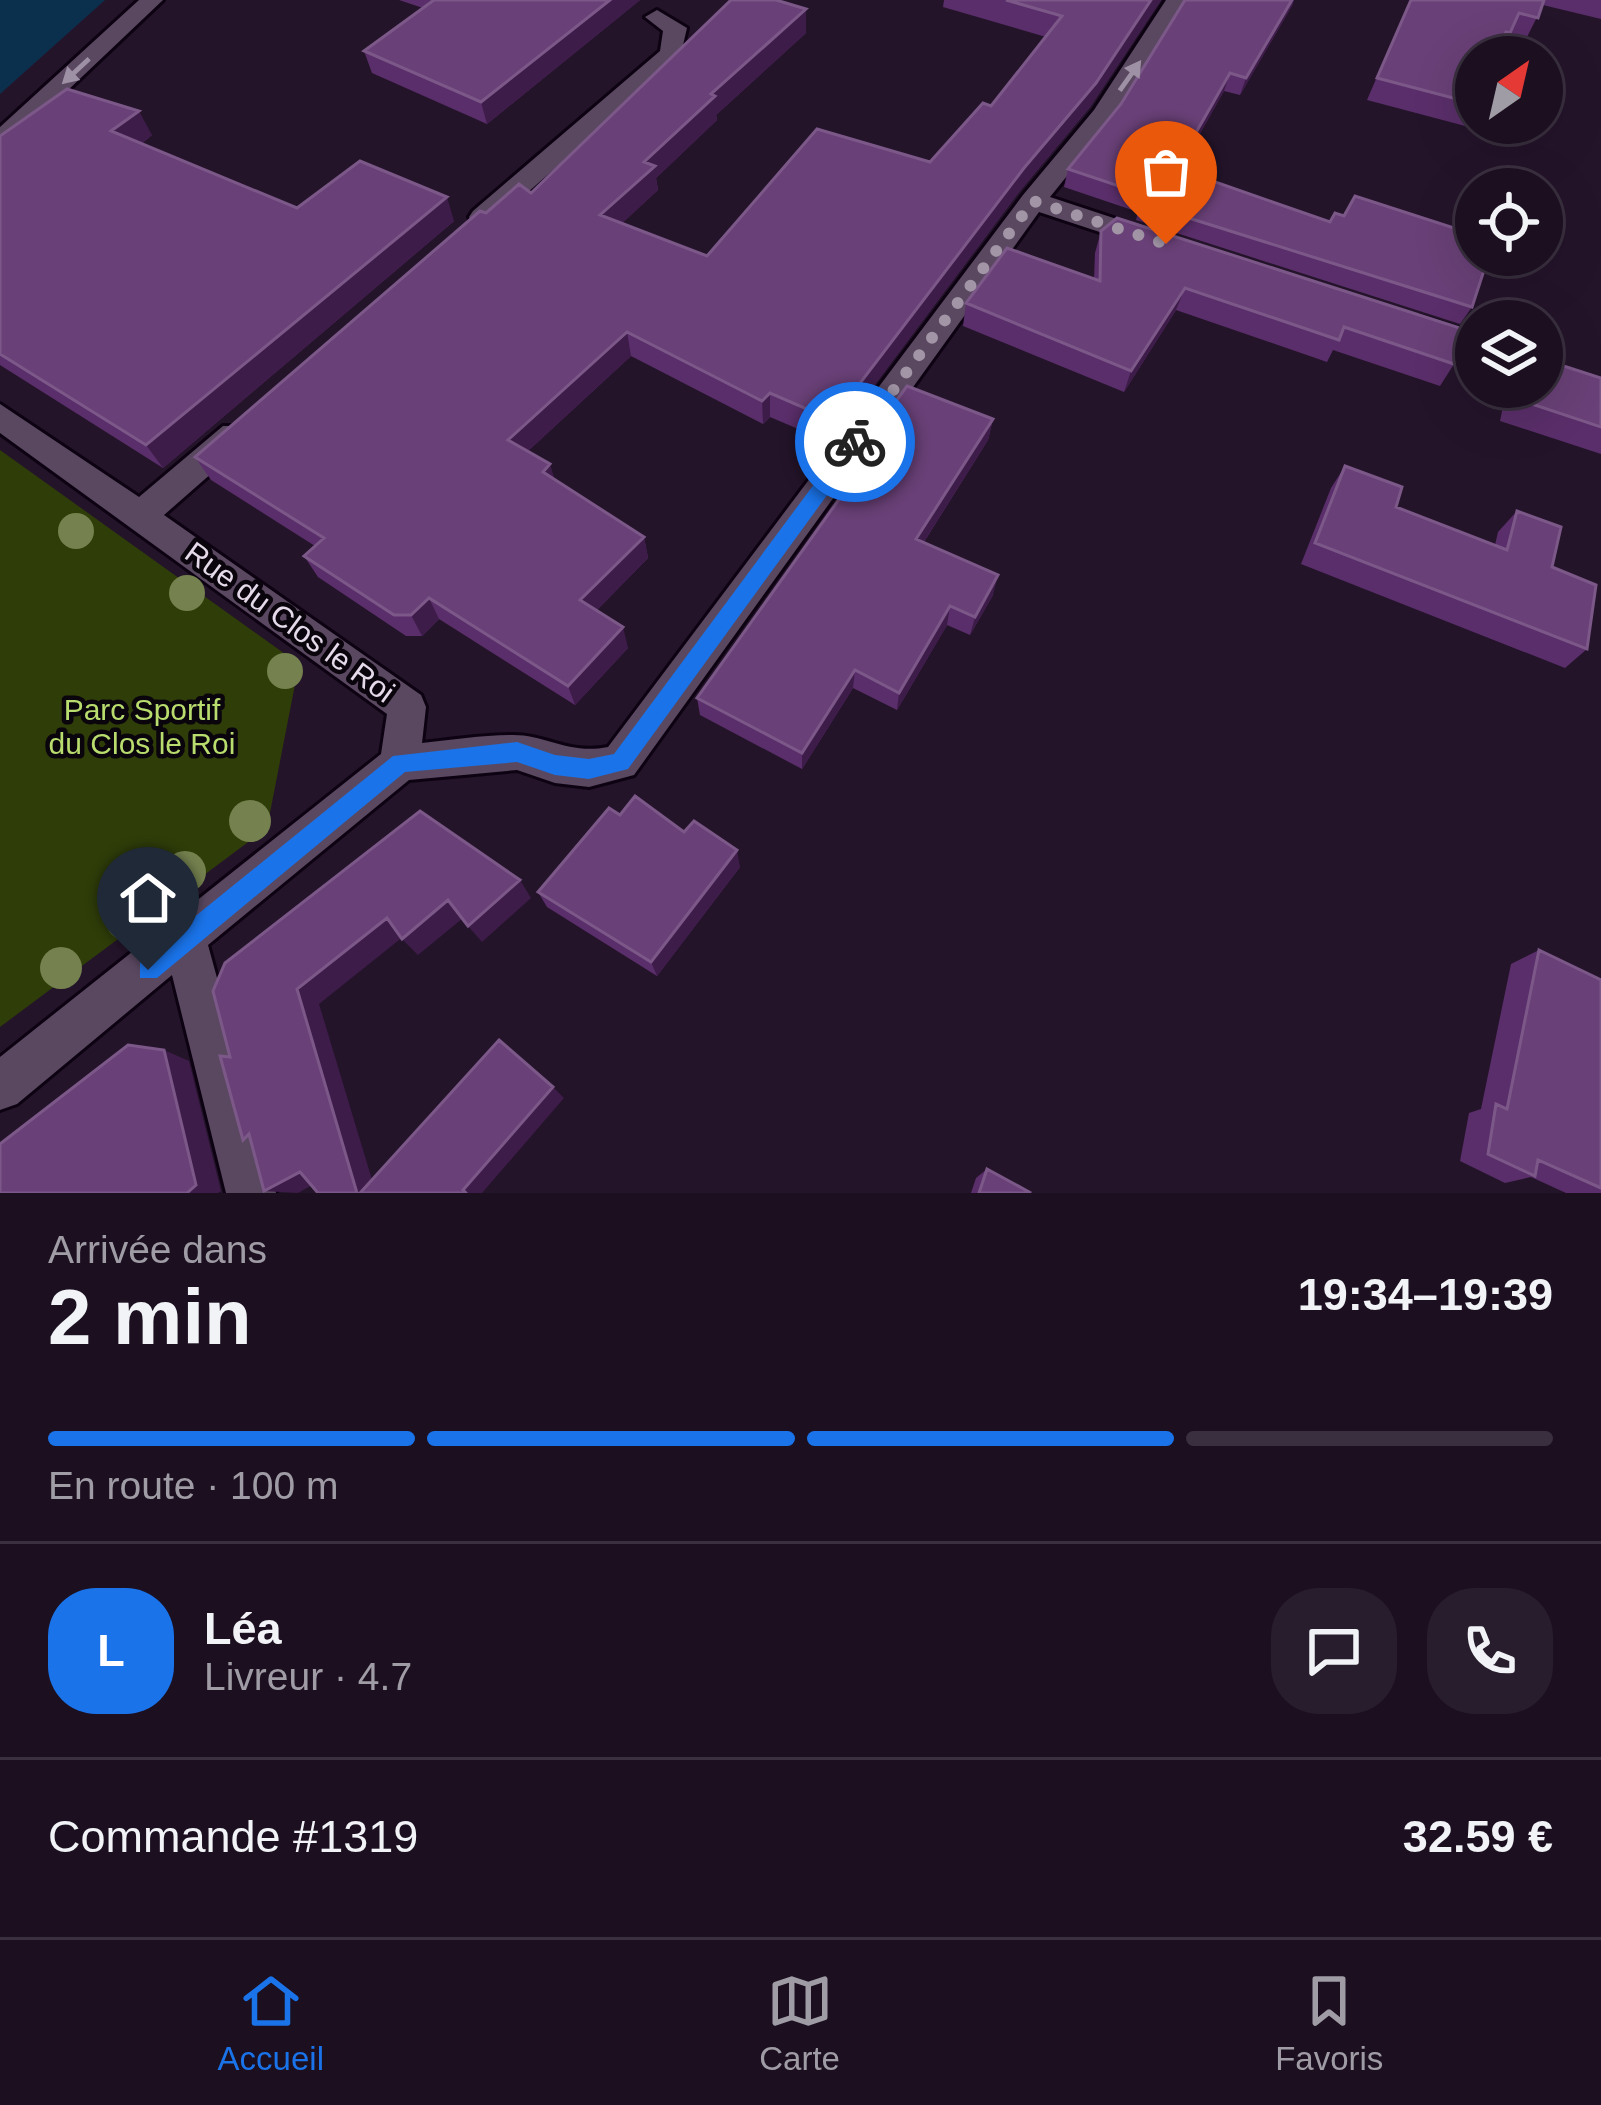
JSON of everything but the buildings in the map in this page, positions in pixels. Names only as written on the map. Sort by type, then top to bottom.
[{"type":"street","points":[[0,141],[152,0]]},
{"type":"street","points":[[0,1087],[400,763],[517,752],[555,765],[589,769],[620,762],[1033,201],[1104,113],[1177,0]]},
{"type":"street","points":[[458,239],[672,52],[675,28],[657,17]]},
{"type":"street","points":[[1033,201],[1188,251]]},
{"type":"street","points":[[1387,316],[1455,338]]},
{"type":"street","points":[[141,515],[263,410]]},
{"type":"street","name":"Rue du Clos le Roi","points":[[0,416],[407,707],[400,763]]},
{"type":"street","points":[[185,940],[251,1193]]},
{"type":"green space","name":"Parc Sportif du Clos le Roi","points":[[0,450],[299,664],[267,828],[0,1027]]},
{"type":"water","points":[[0,0],[105,0],[0,94]]},
{"type":"way so far","points":[[855,442],[1033,201],[1166,244]]},
{"type":"route","points":[[148,970],[400,763],[517,752],[555,765],[589,769],[620,762],[855,442]]}]
